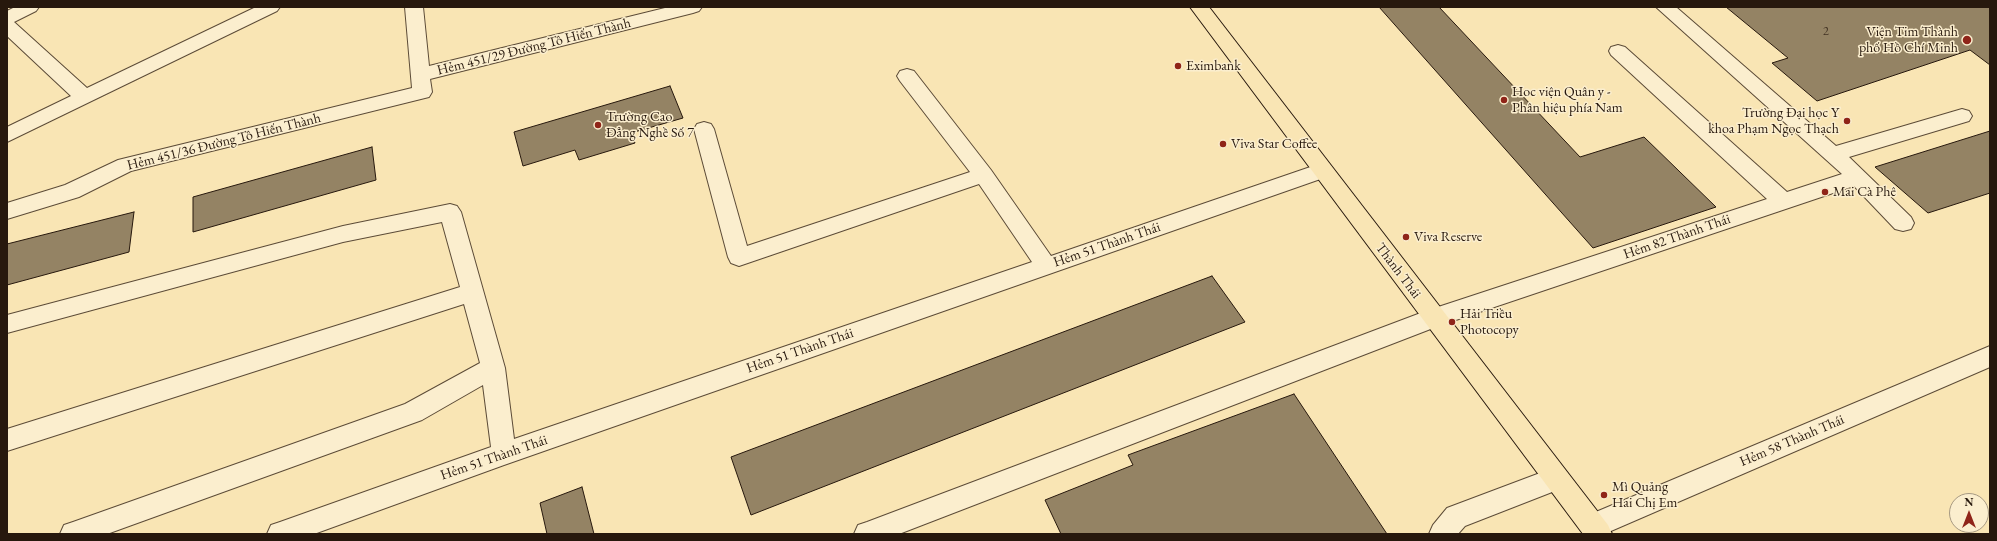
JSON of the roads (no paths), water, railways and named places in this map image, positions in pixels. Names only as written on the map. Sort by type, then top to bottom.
[{"type":"main road","name":"Thành Thái","points":[[1199,7],[1596,530]]},
{"type":"street","points":[[7,18],[30,7]]},
{"type":"street","points":[[7,135],[271,7]]},
{"type":"street","points":[[414,7],[421,83]]},
{"type":"street","name":"Hẻm 451/29 Đường Tô Hiến Thành","points":[[421,83],[693,7]]},
{"type":"street","points":[[1665,7],[1834,154],[1904,223]]},
{"type":"street","points":[[7,26],[86,97]]},
{"type":"street","points":[[1618,51],[1783,201]]},
{"type":"street","points":[[907,76],[984,175],[1046,266]]},
{"type":"street","name":"Hẻm 451/36 Đường Tô Hiến Thành","points":[[7,211],[72,191],[125,165],[421,83]]},
{"type":"street","points":[[1834,154],[1962,116]]},
{"type":"street","points":[[704,129],[740,257],[984,175]]},
{"type":"street","name":"Hẻm 51 Thành Thái","points":[[280,534],[504,454],[1322,171]]},
{"type":"street","name":"Hẻm 82 Thành Thái","points":[[867,534],[1434,318],[1858,176]]},
{"type":"street","points":[[7,324],[343,234],[450,212],[492,368],[504,454]]},
{"type":"street","points":[[7,440],[472,292]]},
{"type":"street","name":"Hẻm 58 Thành Thái","points":[[1596,530],[1990,356]]},
{"type":"street","points":[[73,534],[413,412],[492,368]]},
{"type":"street","points":[[1442,534],[1456,517],[1556,479]]},
{"type":"place","name":"Viện Tim Thành phố Hồ Chí Minh","points":[[1967,40]]},
{"type":"place","name":"Eximbank","points":[[1178,66]]},
{"type":"place","name":"Hoc viện Quân y - Phân hiệu phía Nam","points":[[1504,100]]},
{"type":"place","name":"Trường Đại học Y khoa Phạm Ngọc Thạch","points":[[1847,121]]},
{"type":"place","name":"Trường Cao Đẳng Nghề Số 7","points":[[598,125]]},
{"type":"place","name":"Viva Star Coffee","points":[[1223,144]]},
{"type":"place","name":"Mai Cà Phê","points":[[1825,192]]},
{"type":"place","name":"Viva Reserve","points":[[1406,237]]},
{"type":"place","name":"Hải Triều Photocopy","points":[[1452,322]]},
{"type":"place","name":"Mì Quảng Hai Chị Em","points":[[1604,495]]}]
